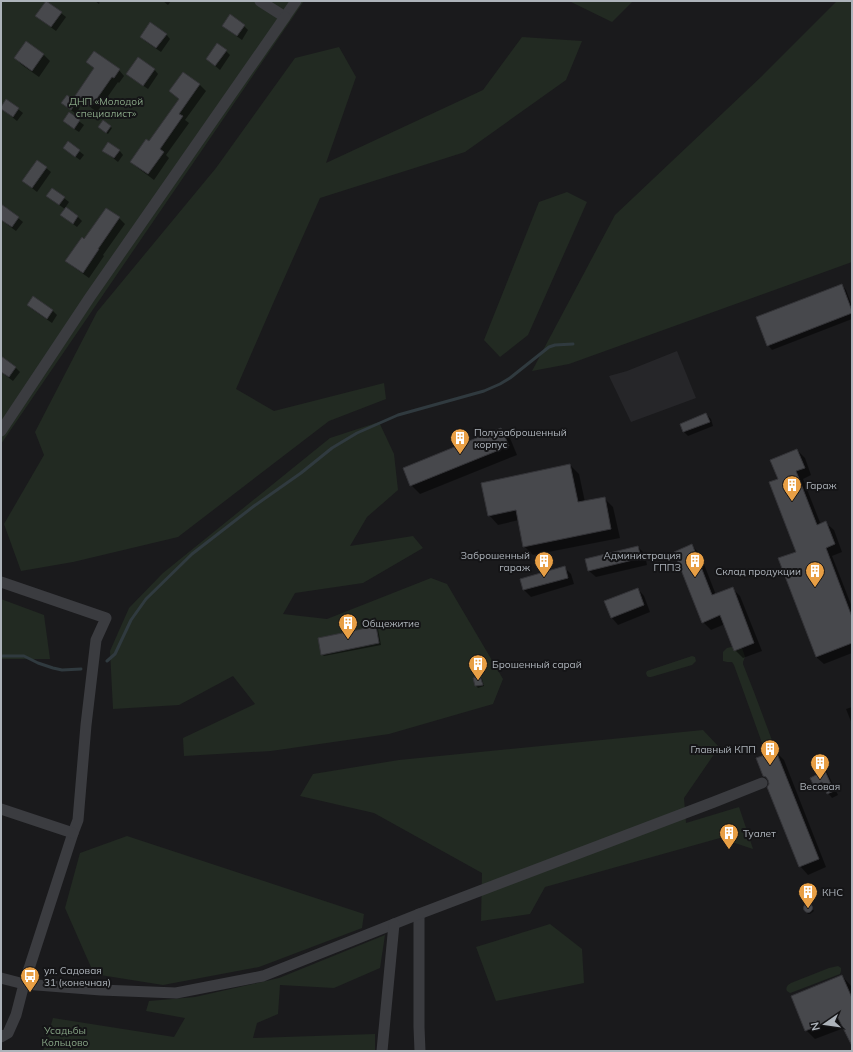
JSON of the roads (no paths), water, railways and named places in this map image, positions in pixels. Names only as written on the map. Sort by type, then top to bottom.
[{"type":"street","points":[[260,1],[285,17]]},
{"type":"street","points":[[1,431],[90,297],[296,1]]},
{"type":"street","points":[[1,582],[106,618],[96,640],[86,725],[78,820],[24,984],[14,1021],[8,1033],[1,1037]]},
{"type":"street","points":[[1,978],[24,984],[101,990],[176,993],[263,976],[419,914],[714,802],[762,782]]},
{"type":"street","points":[[1,809],[73,833]]},
{"type":"street","points":[[419,914],[420,1051]]},
{"type":"street","points":[[382,1051],[394,924]]},
{"type":"waterway","points":[[107,661],[115,654],[131,620],[146,599],[192,554],[254,506],[301,473],[332,448],[357,433],[398,415],[484,391],[510,378],[549,347],[555,345],[573,344]]},
{"type":"waterway","points":[[1,656],[24,656],[38,663],[62,670],[81,669]]},
{"type":"place","name":"Полузаброшенный корпус","points":[[460,455]]},
{"type":"place","name":"Гараж","points":[[792,502]]},
{"type":"place","name":"Заброшенный гараж","points":[[544,578]]},
{"type":"place","name":"Администрация ГППЗ","points":[[695,578]]},
{"type":"place","name":"Склад продукции","points":[[815,588]]},
{"type":"place","name":"Общежитие","points":[[348,640]]},
{"type":"place","name":"Брошенный сарай","points":[[478,681]]},
{"type":"place","name":"Главный КПП","points":[[770,766]]},
{"type":"place","name":"Весовая","points":[[820,780]]},
{"type":"place","name":"Туалет","points":[[729,850]]},
{"type":"place","name":"КНС","points":[[808,909]]},
{"type":"place","name":"ул. Садовая 31 (конечная)","points":[[30,993]]},
{"type":"park label","name":"ДНП «Молодой специалист»","points":[[106,106]]},
{"type":"park label","name":"Усадьбы Кольцово","points":[[65,1036]]}]
